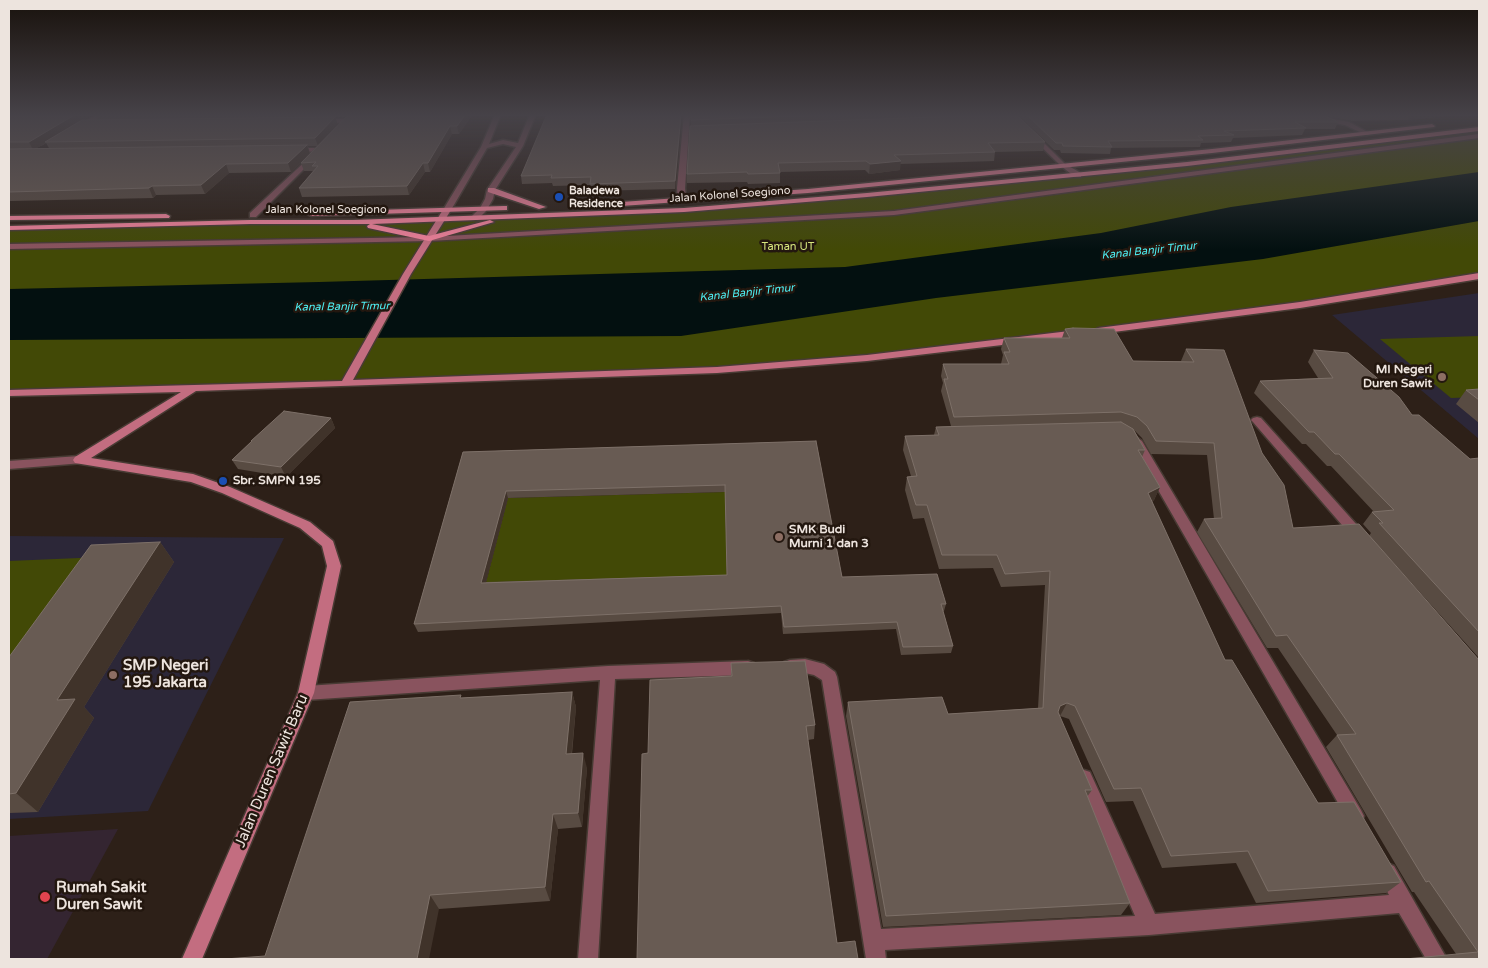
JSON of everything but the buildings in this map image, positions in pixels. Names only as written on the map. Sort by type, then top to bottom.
[{"type":"main road","name":"Jalan Kolonel Soegiono","points":[[9,218],[447,210],[682,200],[1130,159]]},
{"type":"main road","name":"Jalan Kolonel Soegiono","points":[[9,228],[250,222],[441,220],[684,210],[1078,175],[1230,159]]},
{"type":"main road","points":[[491,190],[542,207]]},
{"type":"main road","points":[[353,222],[428,241],[512,216]]},
{"type":"street","points":[[253,214],[311,159]]},
{"type":"street","points":[[348,380],[407,274],[477,159]]},
{"type":"street","points":[[474,218],[484,209],[491,190],[511,159]]},
{"type":"street","points":[[682,200],[683,159]]},
{"type":"street","points":[[1058,159],[1078,175]]},
{"type":"street","points":[[9,247],[428,241],[894,213],[1310,159]]},
{"type":"street","points":[[9,393],[194,388],[348,380],[717,370],[866,358],[1001,344],[1300,305],[1479,276]]},
{"type":"street","points":[[9,465],[79,460],[194,388]]},
{"type":"street","points":[[1257,420],[1368,546]]},
{"type":"street","points":[[1127,433],[1134,438],[1159,480],[1361,827]]},
{"type":"street","name":"Jalan Duren Sawit Baru","points":[[79,460],[193,478],[280,512],[305,525],[328,544],[334,566],[306,693],[192,959]]},
{"type":"street","points":[[306,693],[608,673],[805,666],[818,669],[829,677],[875,950],[1405,903]]},
{"type":"street","points":[[588,959],[608,673]]},
{"type":"street","points":[[1077,761],[1149,925]]},
{"type":"street","points":[[1380,861],[1438,959]]},
{"type":"shaded area","name":"MI Negeri Duren Sawit","points":[[1479,293],[1479,439],[1332,315]]},
{"type":"shaded area","name":"SMP Negeri 195 Jakarta","points":[[9,536],[284,538],[148,811],[9,819]]},
{"type":"shaded area","name":"Rumah Sakit Duren Sawit","points":[[118,829],[47,959],[9,959],[9,836]]},
{"type":"green space","name":"Taman UT","points":[[1226,159],[1479,159],[1479,276],[1300,305],[814,362],[346,384],[9,392],[9,248],[429,239],[9,247],[9,228],[250,222],[368,222],[684,210],[867,195]]},
{"type":"green space","points":[[1479,336],[1479,397],[1451,398],[1380,339]]},
{"type":"green space","points":[[725,492],[727,582],[484,590],[508,498]]},
{"type":"green space","points":[[103,557],[9,690],[9,561]]},
{"type":"water","name":"Kanal Banjir Timur","points":[[1479,172],[1479,221],[1263,259],[936,298],[681,336],[9,340],[9,289],[845,267],[1101,233],[1231,207]]},
{"type":"place","name":"Baladewa Residence","points":[[559,197]]},
{"type":"place","name":"MI Negeri Duren Sawit","points":[[1442,377]]},
{"type":"place","name":"Sbr. SMPN 195","points":[[223,481]]},
{"type":"place","name":"SMK Budi Murni 1 dan 3","points":[[779,537]]},
{"type":"place","name":"SMP Negeri 195 Jakarta","points":[[113,675]]},
{"type":"place","name":"Rumah Sakit Duren Sawit","points":[[45,897]]}]
